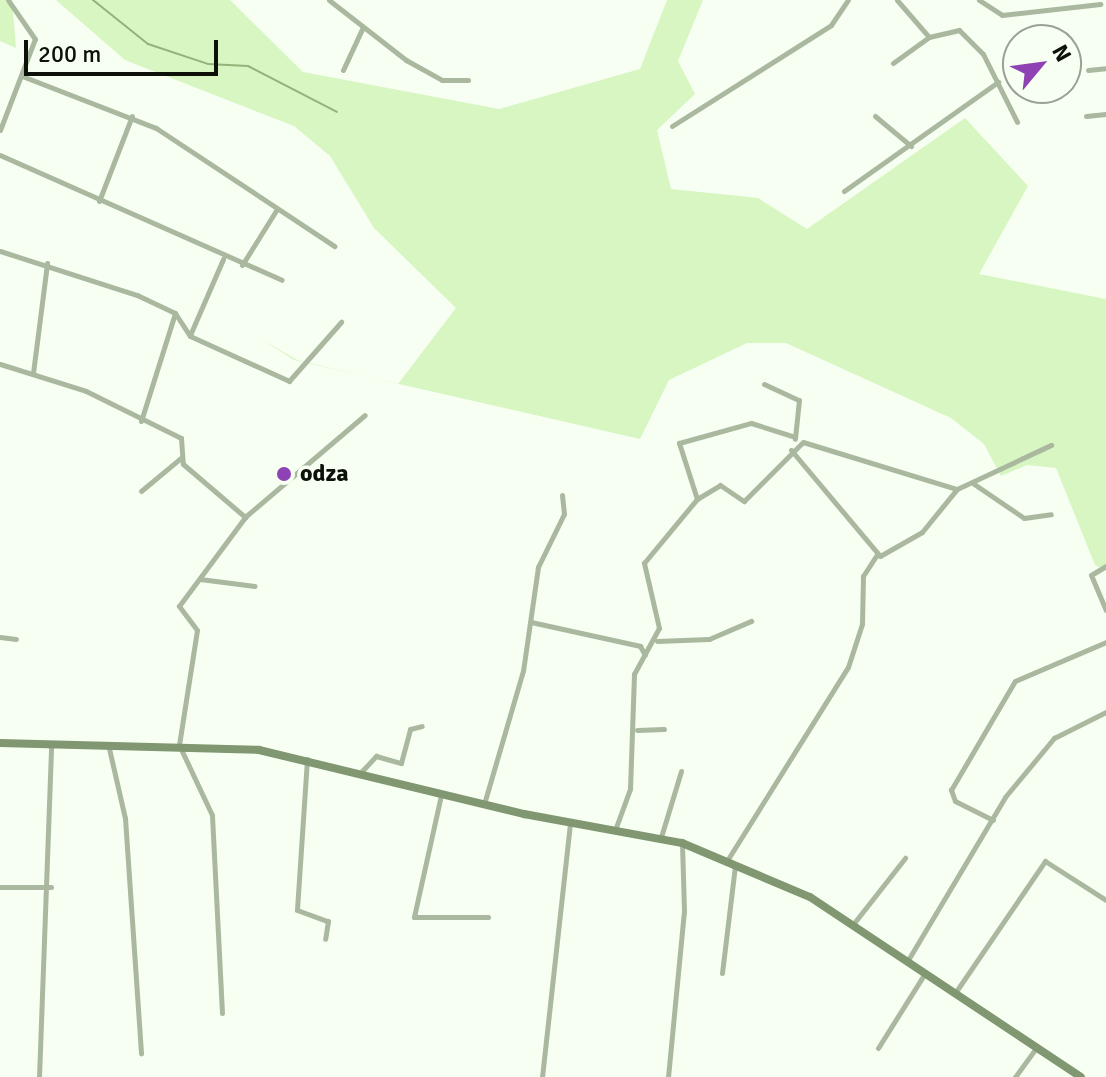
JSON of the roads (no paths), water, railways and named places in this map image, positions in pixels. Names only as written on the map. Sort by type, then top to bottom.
[{"type":"street","points":[[0,130],[35,39],[8,0]]},
{"type":"street","points":[[329,0],[442,80],[468,80]]},
{"type":"street","points":[[672,126],[831,25],[848,0]]},
{"type":"street","points":[[897,0],[929,37]]},
{"type":"street","points":[[979,0],[1002,15],[1100,4]]},
{"type":"street","points":[[343,70],[363,27]]},
{"type":"street","points":[[893,63],[929,37],[959,30],[998,82],[1017,122]]},
{"type":"street","points":[[1088,70],[1106,68]]},
{"type":"street","points":[[22,76],[132,116],[334,246]]},
{"type":"street","points":[[844,191],[998,82]]},
{"type":"street","points":[[1086,116],[1106,114]]},
{"type":"street","points":[[99,201],[132,116]]},
{"type":"street","points":[[875,116],[911,146]]},
{"type":"street","points":[[0,155],[223,259],[282,280]]},
{"type":"street","points":[[242,265],[277,209]]},
{"type":"street","points":[[0,251],[47,263],[175,313],[190,336],[289,381],[341,322]]},
{"type":"street","points":[[190,336],[223,259]]},
{"type":"street","points":[[33,373],[47,263]]},
{"type":"street","points":[[141,421],[175,313]]},
{"type":"street","points":[[0,364],[33,373],[181,438],[182,457],[245,517]]},
{"type":"street","points":[[657,641],[644,563],[697,499],[720,485],[744,501],[793,444],[799,400],[764,384]]},
{"type":"street","points":[[222,1013],[212,815],[179,745],[197,630],[179,606],[245,517],[365,415]]},
{"type":"street","points":[[697,499],[679,443],[751,423],[793,444],[849,451],[957,489]]},
{"type":"street","points":[[793,444],[876,556]]},
{"type":"street","points":[[722,973],[732,860],[848,667],[862,624],[863,576],[876,556],[922,532],[957,489],[1051,445]]},
{"type":"street","points":[[141,491],[182,457]]},
{"type":"street","points":[[973,484],[1024,518],[1051,514]]},
{"type":"street","points":[[484,805],[531,622],[538,567],[564,514],[562,495]]},
{"type":"street","points":[[1106,566],[1091,575],[1106,610]]},
{"type":"street","points":[[200,579],[255,586]]},
{"type":"street","points":[[615,830],[630,789],[636,730],[634,674],[645,655],[657,641],[709,639],[751,621]]},
{"type":"street","points":[[531,622],[640,646],[645,655]]},
{"type":"street","points":[[0,637],[16,639]]},
{"type":"street","points":[[993,820],[955,801],[951,790],[1015,681],[1106,642]]},
{"type":"street","points":[[908,960],[993,820],[1054,738],[1106,712]]},
{"type":"street","points":[[362,771],[376,756],[401,763],[410,729],[422,726]]},
{"type":"street","points":[[636,730],[664,729]]},
{"type":"street","points":[[0,743],[179,745],[307,758],[484,805],[682,843],[732,860],[854,923],[1081,1077]]},
{"type":"street","points":[[39,1077],[51,887],[51,743]]},
{"type":"street","points":[[108,743],[125,818],[141,1053]]},
{"type":"street","points":[[307,758],[297,910],[328,921],[325,939]]},
{"type":"street","points":[[661,837],[681,771]]},
{"type":"street","points":[[441,795],[414,917],[488,917]]},
{"type":"street","points":[[542,1077],[570,822]]},
{"type":"street","points":[[668,1077],[684,911],[682,843]]},
{"type":"street","points":[[854,923],[905,858]]},
{"type":"street","points":[[955,993],[1045,861],[1106,900]]},
{"type":"street","points":[[0,887],[51,887]]},
{"type":"street","points":[[878,1048],[926,973]]},
{"type":"street","points":[[1015,1077],[1037,1047]]},
{"type":"waterway","points":[[93,0],[148,44],[208,64],[248,66],[337,112]]},
{"type":"place","name":"odza","points":[[284,474]]}]
